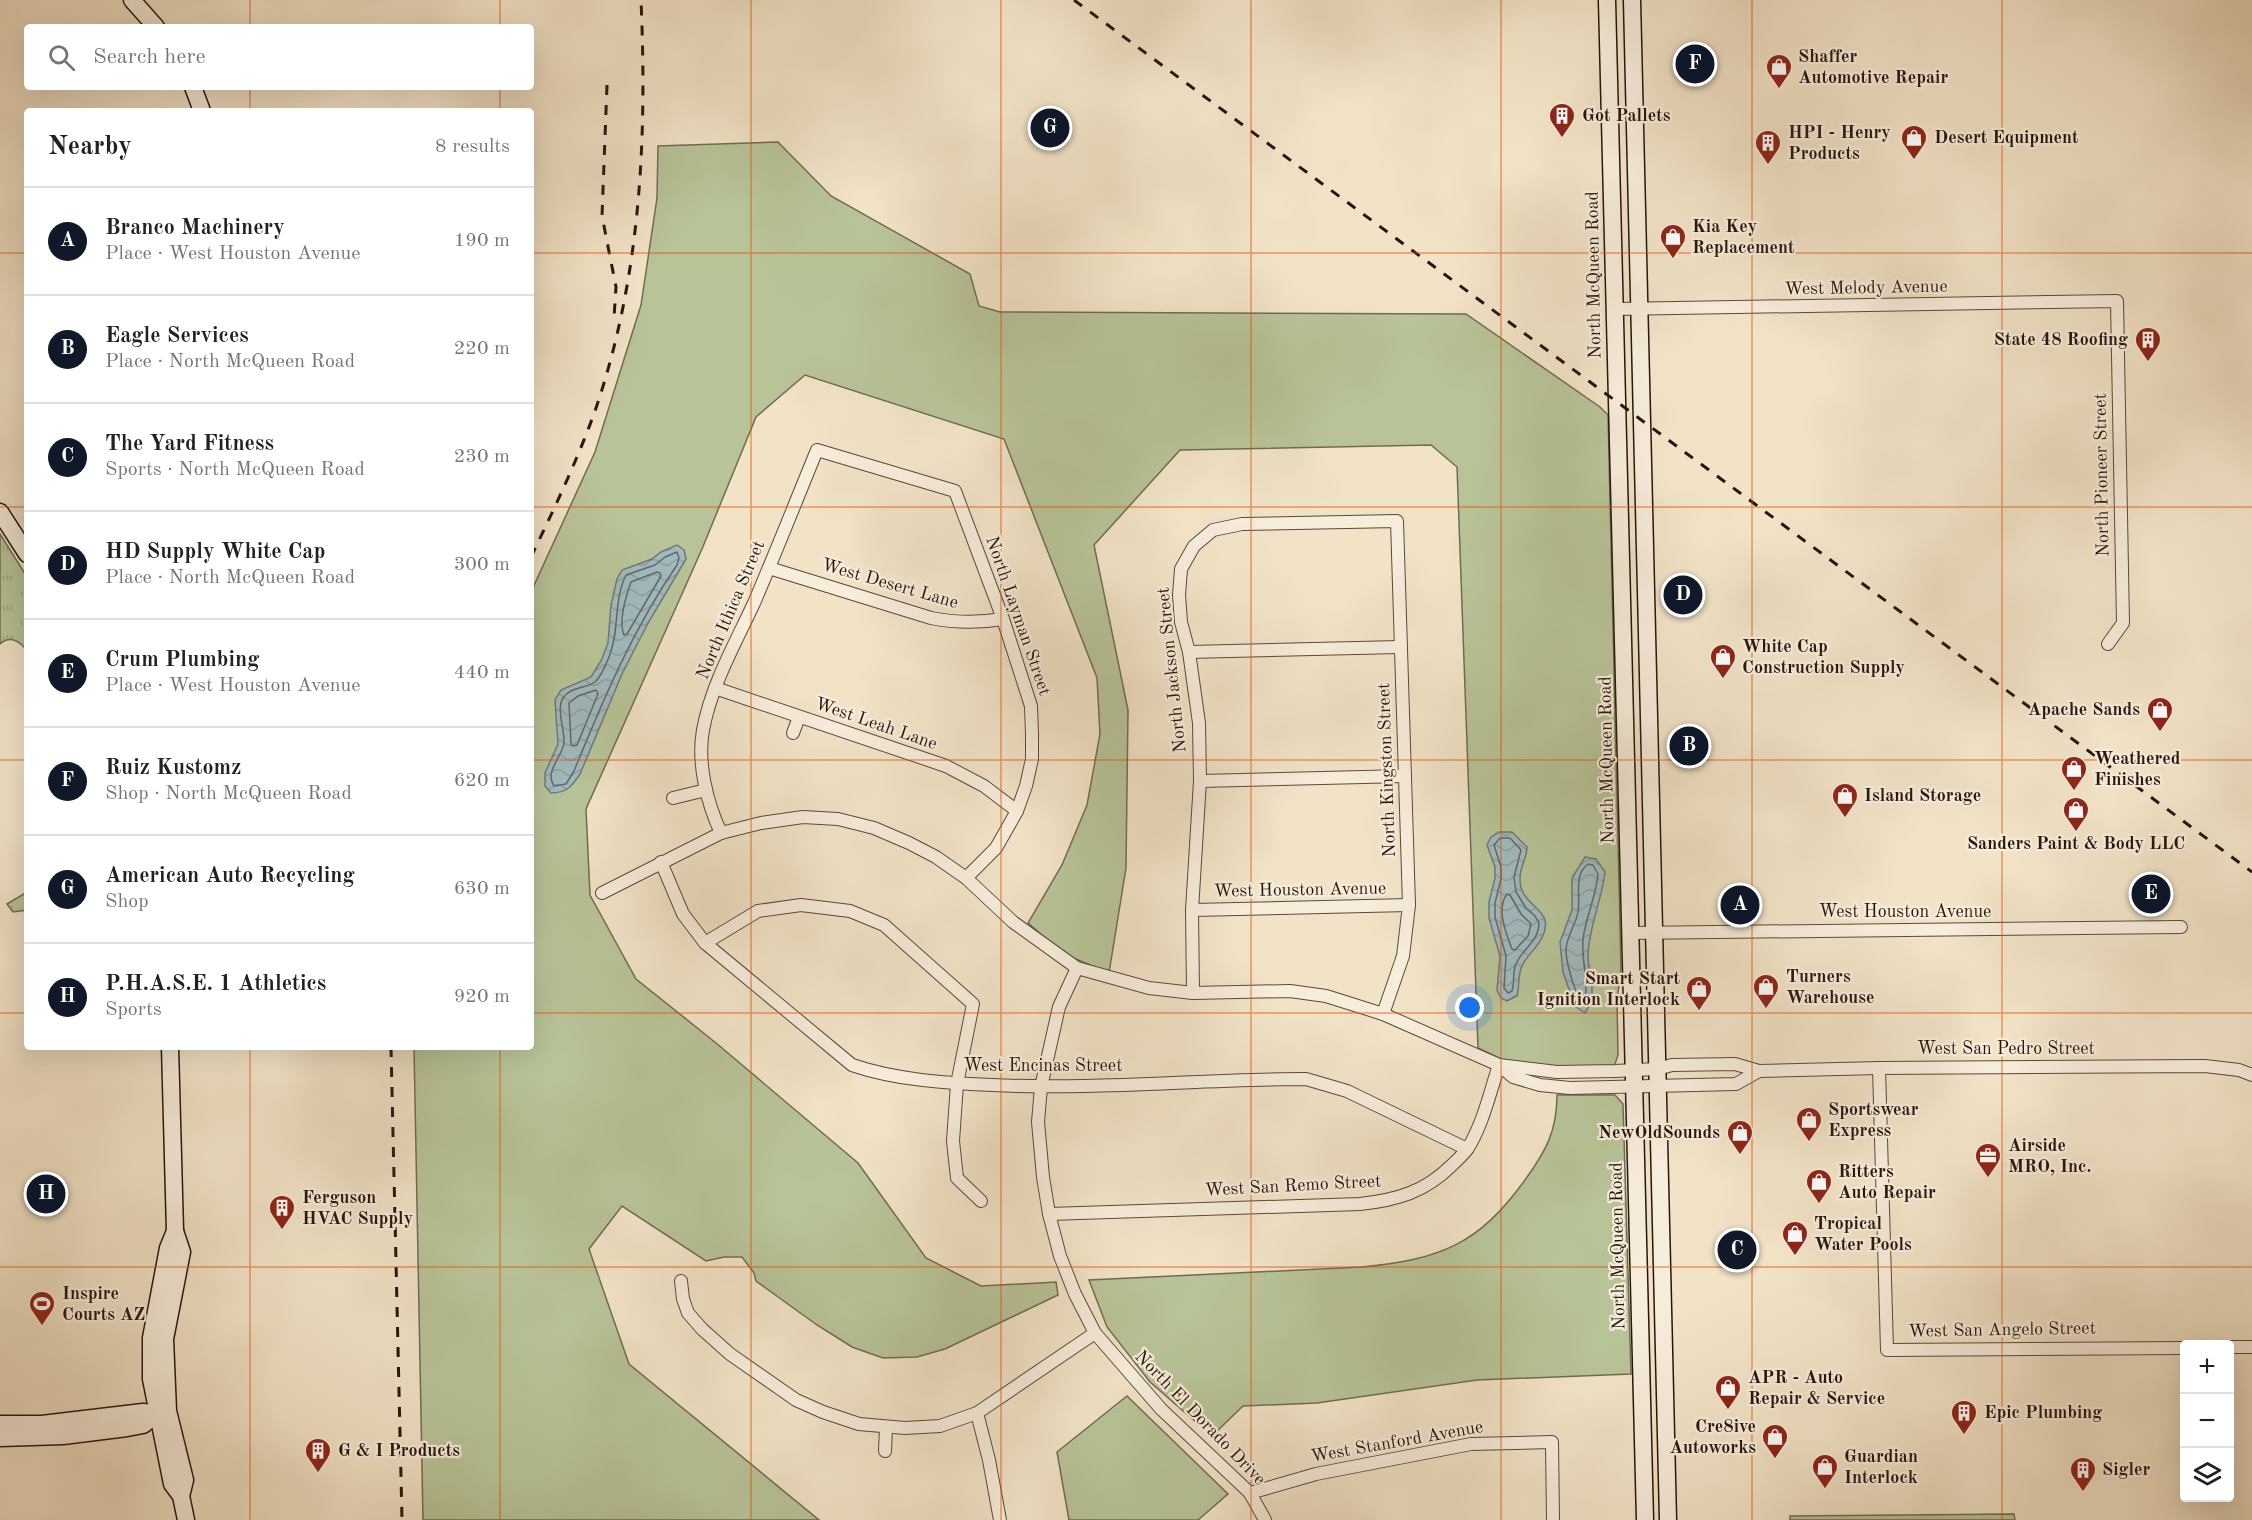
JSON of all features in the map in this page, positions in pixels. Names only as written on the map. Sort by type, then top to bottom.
[{"type":"main road","points":[[132,0],[153,24]]},
{"type":"main road","name":"North McQueen Road","points":[[1607,0],[1645,1520]]},
{"type":"main road","points":[[1632,0],[1668,1520]]},
{"type":"main road","points":[[194,90],[201,108]]},
{"type":"main road","points":[[0,513],[24,549]]},
{"type":"main road","points":[[1623,639],[1647,638]]},
{"type":"main road","points":[[170,1050],[176,1232],[168,1248],[151,1338],[151,1379],[162,1412],[172,1484],[180,1496],[186,1520]]},
{"type":"main road","points":[[0,1424],[42,1424],[143,1412],[162,1412]]},
{"type":"main road","points":[[0,1438],[63,1436],[127,1428],[143,1425],[162,1412]]},
{"type":"street","name":"West Melody Avenue","points":[[1615,309],[2117,301]]},
{"type":"street","name":"North Pioneer Street","points":[[2108,644],[2122,623],[2117,301]]},
{"type":"street","name":"North Layman Street","points":[[817,450],[955,491],[1003,619],[1030,706],[1032,759],[1017,811],[996,848],[966,878]]},
{"type":"street","name":"North Ithica Street","points":[[721,833],[711,811],[703,775],[703,732],[716,688],[769,568],[817,450]]},
{"type":"street","name":"North Jackson Street","points":[[1193,993],[1192,910],[1200,781],[1198,723],[1189,652],[1181,622],[1179,595],[1181,569],[1194,546],[1214,530],[1242,524],[1396,521]]},
{"type":"street","name":"North Kingston Street","points":[[1383,1014],[1403,956],[1409,905],[1396,521]]},
{"type":"street","name":"West Desert Lane","points":[[769,568],[931,618],[958,623],[982,623],[1003,619]]},
{"type":"street","points":[[1189,652],[1400,647]]},
{"type":"street","name":"West Leah Lane","points":[[716,688],[946,766],[984,786],[1017,811]]},
{"type":"street","points":[[793,733],[799,717]]},
{"type":"street","points":[[1200,781],[1405,776]]},
{"type":"street","points":[[673,798],[706,790]]},
{"type":"street","name":"West San Pedro Street","points":[[603,893],[721,833],[761,823],[803,817],[838,819],[874,828],[936,857],[966,878],[1013,922],[1077,968],[1149,988],[1193,993],[1290,991],[1326,996],[1383,1014],[1499,1065],[1634,1078],[1658,1086],[1736,1084],[1760,1071]]},
{"type":"street","name":"West Encinas Street","points":[[661,862],[683,914],[705,944],[852,1065],[875,1072],[957,1083],[1041,1087],[1306,1079],[1347,1091],[1467,1149]]},
{"type":"street","points":[[705,944],[758,911],[801,905],[850,911],[884,925],[973,1004],[957,1083],[953,1141],[957,1178],[981,1201]]},
{"type":"street","name":"West Houston Avenue","points":[[1192,910],[1409,905]]},
{"type":"street","name":"West Houston Avenue","points":[[1630,933],[2181,927]]},
{"type":"street","name":"North El Dorado Drive","points":[[1077,968],[1059,1007],[1041,1087],[1038,1122],[1049,1214],[1064,1265],[1075,1294],[1095,1333],[1161,1409],[1250,1493],[1265,1520]]},
{"type":"street","name":"West San Pedro Street","points":[[1634,1078],[1672,1065],[1735,1064],[1760,1071],[2205,1066],[2239,1070],[2252,1075]]},
{"type":"street","name":"West San Remo Street","points":[[1049,1214],[1360,1204],[1409,1195],[1443,1174],[1467,1149],[1478,1127],[1499,1065]]},
{"type":"street","name":"West San Angelo Street","points":[[1880,1068],[1887,1350],[2180,1348]]},
{"type":"street","points":[[681,1281],[683,1299],[688,1313],[730,1354],[796,1400],[859,1424],[905,1428],[940,1426],[977,1413],[1095,1333]]},
{"type":"street","points":[[2234,1347],[2252,1347]]},
{"type":"street","points":[[977,1413],[990,1460],[1000,1520]]},
{"type":"street","points":[[885,1451],[886,1427]]},
{"type":"street","name":"West Stanford Avenue","points":[[1250,1493],[1316,1474],[1471,1444],[1552,1442],[1553,1520]]},
{"type":"green space","points":[[778,142],[831,196],[970,274],[979,306],[1000,312],[1466,314],[1600,407],[1608,415],[1621,969],[1617,1000],[1618,1055],[1615,1064],[1611,1067],[1554,1068],[1503,1060],[1478,1048],[1457,467],[1431,445],[1180,450],[1094,545],[1128,710],[1126,868],[1109,973],[1064,954],[1028,923],[1062,865],[1087,805],[1100,734],[1097,678],[1004,439],[805,375],[756,417],[702,549],[586,809],[590,895],[636,979],[858,1163],[926,1258],[981,1286],[1056,1282],[1058,1295],[945,1349],[917,1357],[883,1358],[852,1347],[817,1325],[756,1281],[754,1273],[742,1257],[724,1257],[706,1261],[622,1206],[589,1249],[629,1364],[819,1520],[423,1520],[414,1050],[534,1050],[534,585],[595,452],[641,305],[657,198],[658,146]]},
{"type":"green space","points":[[0,534],[24,572],[24,648],[15,640],[7,640],[0,644]]},
{"type":"green space","points":[[24,894],[24,910],[13,912],[7,904]]},
{"type":"green space","points":[[1557,1095],[1615,1095],[1623,1104],[1631,1374],[1477,1380],[1317,1403],[1243,1406],[1212,1436],[1150,1382],[1107,1327],[1089,1280],[1362,1267],[1414,1259],[1456,1245],[1491,1220],[1508,1202],[1532,1169],[1549,1140],[1555,1119]]},
{"type":"green space","points":[[1127,1396],[1228,1494],[1198,1520],[1069,1520],[1057,1452]]},
{"type":"green space","points":[[2014,1514],[2015,1520],[1790,1520],[1790,1516]]},
{"type":"water","points":[[677,545],[684,550],[686,559],[648,623],[622,674],[580,774],[569,788],[551,793],[545,786],[545,773],[558,744],[555,700],[561,690],[591,677],[601,661],[608,643],[611,605],[617,579],[622,570],[652,559]]},
{"type":"water","points":[[1499,832],[1512,832],[1527,847],[1520,874],[1521,886],[1526,898],[1545,920],[1542,938],[1521,968],[1517,996],[1507,1001],[1501,998],[1497,990],[1500,956],[1489,918],[1489,902],[1495,878],[1495,867],[1487,845],[1491,837]]},
{"type":"water","points":[[1585,857],[1596,859],[1605,872],[1589,944],[1588,963],[1592,991],[1585,1013],[1575,1006],[1563,972],[1560,942],[1572,910],[1572,878]]},
{"type":"railway","points":[[534,551],[573,467],[595,411],[622,310],[638,207],[643,104],[641,0]]},
{"type":"railway","points":[[1074,0],[2252,872]]},
{"type":"railway","points":[[607,85],[602,216],[616,287],[614,318]]},
{"type":"railway","points":[[391,1050],[402,1520]]},
{"type":"place","name":"Ruiz Kustomz","points":[[1695,64]]},
{"type":"place","name":"Shaffer Automotive Repair","points":[[1779,90]]},
{"type":"place","name":"American Auto Recycling","points":[[1050,128]]},
{"type":"place","name":"Got Pallets","points":[[1562,139]]},
{"type":"place","name":"Desert Equipment","points":[[1914,161]]},
{"type":"place","name":"HPI - Henry Products","points":[[1768,166]]},
{"type":"place","name":"Kia Key Replacement","points":[[1673,260]]},
{"type":"place","name":"State 48 Roofing","points":[[2148,363]]},
{"type":"place","name":"HD Supply White Cap","points":[[1683,595]]},
{"type":"place","name":"White Cap Construction Supply","points":[[1723,680]]},
{"type":"place","name":"Apache Sands","points":[[2160,733]]},
{"type":"place","name":"Eagle Services","points":[[1689,746]]},
{"type":"place","name":"Weathered Finishes","points":[[2074,792]]},
{"type":"place","name":"Island Storage","points":[[1845,819]]},
{"type":"place","name":"Sanders Paint & Body LLC","points":[[2076,833]]},
{"type":"place","name":"Crum Plumbing","points":[[2151,894]]},
{"type":"place","name":"Branco Machinery","points":[[1740,905]]},
{"type":"place","name":"Turners Warehouse","points":[[1766,1010]]},
{"type":"place","name":"Smart Start Ignition Interlock","points":[[1699,1012]]},
{"type":"place","name":"Sportswear Express","points":[[1809,1143]]},
{"type":"place","name":"NewOldSounds","points":[[1740,1156]]},
{"type":"place","name":"Airside MRO, Inc.","points":[[1988,1179]]},
{"type":"place","name":"P.H.A.S.E. 1 Athletics","points":[[46,1194]]},
{"type":"place","name":"Ritters Auto Repair","points":[[1819,1205]]},
{"type":"place","name":"Ferguson HVAC Supply","points":[[282,1231]]},
{"type":"place","name":"The Yard Fitness","points":[[1737,1250]]},
{"type":"place","name":"Tropical Water Pools","points":[[1795,1257]]},
{"type":"place","name":"Inspire Courts AZ","points":[[42,1327]]},
{"type":"place","name":"APR - Auto Repair & Service","points":[[1728,1411]]},
{"type":"place","name":"Epic Plumbing","points":[[1964,1436]]},
{"type":"place","name":"Cre8ive Autoworks","points":[[1775,1460]]},
{"type":"place","name":"G & I Products","points":[[318,1474]]},
{"type":"place","name":"Guardian Interlock","points":[[1825,1490]]},
{"type":"place","name":"Sigler","points":[[2083,1493]]}]
